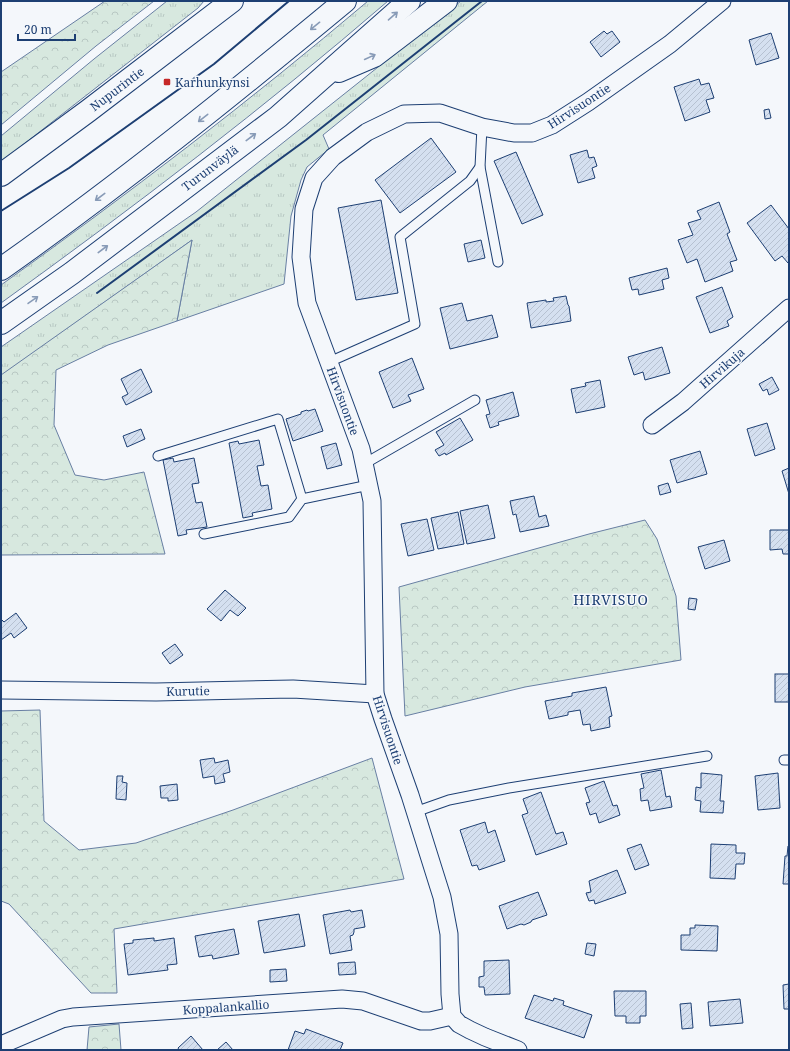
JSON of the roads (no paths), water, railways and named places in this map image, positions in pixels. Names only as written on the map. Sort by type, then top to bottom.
[{"type":"main road","name":"Nupurintie","points":[[1,175],[88,111],[232,1]]},
{"type":"main road","points":[[1,269],[51,234],[166,147],[345,1]]},
{"type":"main road","name":"Turunväylä","points":[[1,323],[72,273],[278,117],[409,1]]},
{"type":"main road","points":[[321,78],[374,56],[446,1]]},
{"type":"street","name":"Hirvisuontie","points":[[452,1016],[449,934],[442,897],[375,694],[372,501],[361,450],[307,303],[301,257],[304,209],[314,178],[333,157],[368,132],[404,114],[440,113],[482,127],[514,133],[532,133],[552,125],[588,102],[670,44],[722,1]]},
{"type":"street","name":"Hirvikuja","points":[[652,424],[682,402],[789,308]]},
{"type":"street","name":"Kurutie","points":[[1,690],[156,692],[293,690],[375,694]]},
{"type":"street","name":"Koppalankallio","points":[[1,1045],[62,1019],[73,1017],[342,999],[363,1001],[421,1022],[452,1016]]},
{"type":"street","points":[[452,1016],[459,1024],[470,1030],[518,1050]]},
{"type":"lane","points":[[482,127],[480,167],[498,262]]},
{"type":"lane","points":[[329,362],[415,324],[400,237],[470,181],[480,167]]},
{"type":"lane","points":[[364,464],[475,400]]},
{"type":"lane","points":[[158,456],[278,419],[302,499]]},
{"type":"lane","points":[[204,534],[289,517],[302,499],[368,485]]},
{"type":"lane","points":[[415,812],[449,800],[509,788],[707,756]]},
{"type":"place","name":"Karhunkynsi","points":[[167,82]]},
{"type":"district","name":"HIRVISUO","points":[[611,599]]}]
